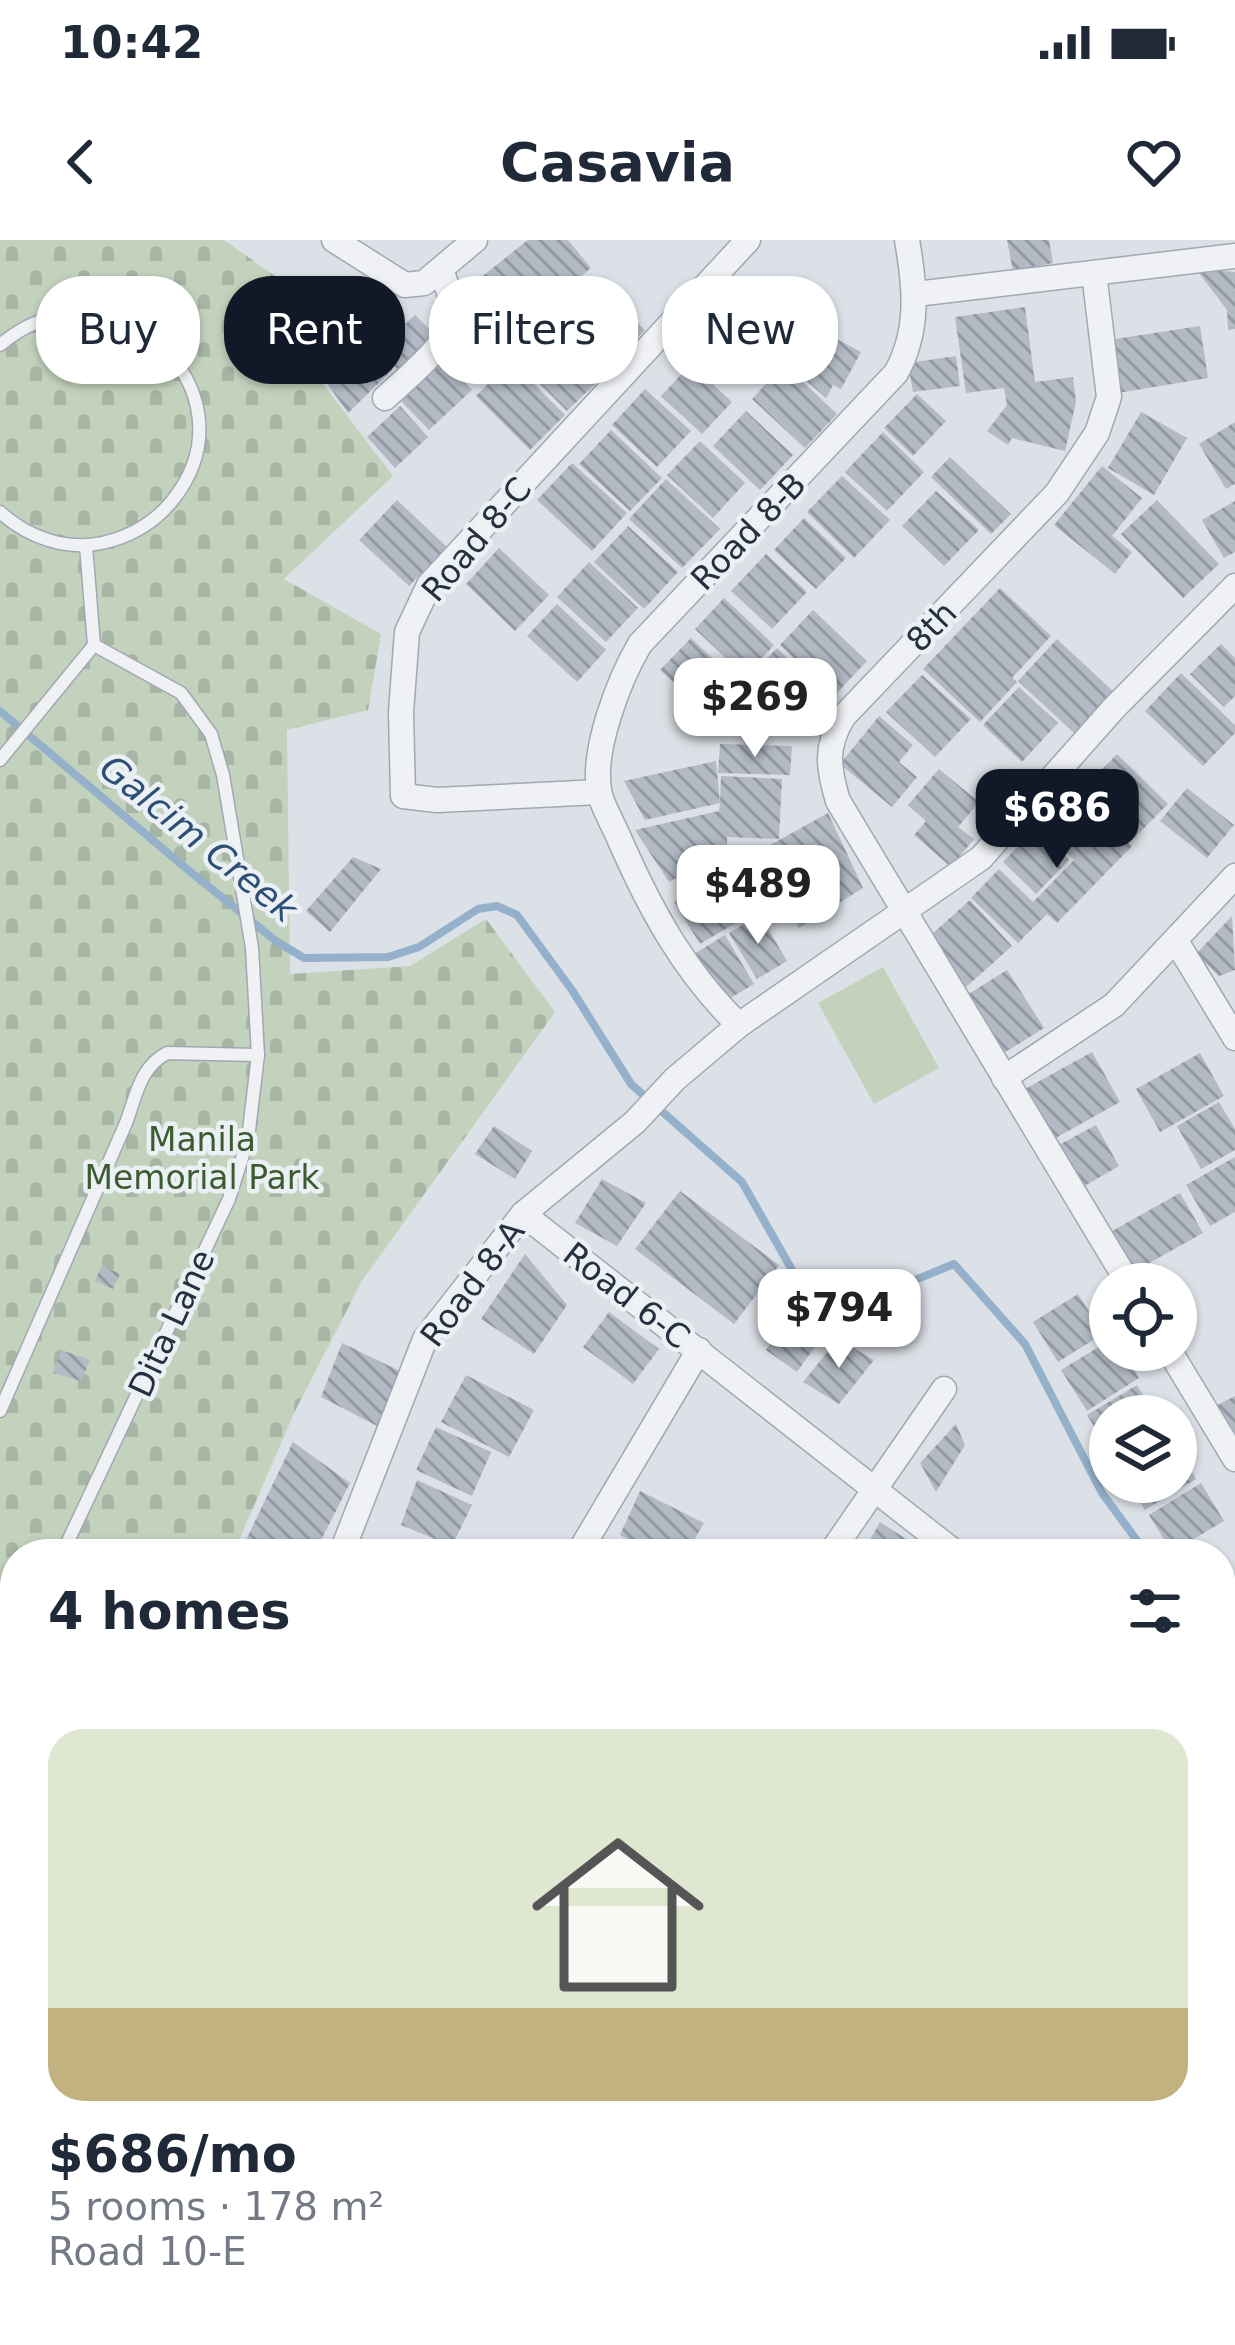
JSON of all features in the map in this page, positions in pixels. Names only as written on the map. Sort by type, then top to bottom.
[{"type":"street","points":[[334,240],[405,285],[429,277]]},
{"type":"street","points":[[433,276],[475,240]]},
{"type":"street","name":"Road 8-C","points":[[599,792],[436,800],[403,796],[400,712],[407,632],[429,585],[748,240]]},
{"type":"street","name":"Road 8-B","points":[[740,1024],[681,959],[640,886],[599,792],[605,728],[622,675],[640,644],[896,373],[908,352],[916,294],[907,240]]},
{"type":"street","points":[[916,294],[1235,256]]},
{"type":"street","name":"8th","points":[[1094,273],[1108,397],[1097,433],[1057,493],[843,718],[831,739],[828,769],[838,801],[1116,1263]]},
{"type":"street","points":[[385,398],[429,354]]},
{"type":"street","name":"Road 8-A","points":[[347,1539],[425,1339],[523,1214],[635,1122],[675,1079],[740,1024],[981,858],[1114,708],[1235,586]]},
{"type":"street","points":[[1004,1078],[1114,1005],[1235,876]]},
{"type":"street","points":[[1176,941],[1235,1038]]},
{"type":"street","name":"Road 6-C","points":[[523,1214],[938,1539]]},
{"type":"street","points":[[587,1539],[698,1350]]},
{"type":"street","points":[[1182,1371],[1235,1459]]},
{"type":"street","points":[[840,1539],[944,1389]]},
{"type":"lane","points":[[0,346],[14,333],[53,316],[117,318],[155,338],[183,371],[197,412],[195,454],[178,494],[148,524],[129,535],[86,546],[45,539],[0,512]]},
{"type":"lane","points":[[2,758],[94,645],[86,546]]},
{"type":"lane","name":"Dita Lane","points":[[69,1539],[229,1198],[248,1138],[258,1055],[252,948],[233,818],[211,734],[181,693],[94,645]]},
{"type":"lane","points":[[0,1411],[126,1124],[143,1074],[167,1053],[258,1055]]},
{"type":"green space","name":"Manila Memorial Park","points":[[0,240],[224,240],[275,276],[224,276],[224,384],[323,384],[393,476],[284,579],[381,634],[368,710],[287,730],[290,974],[410,966],[486,919],[555,1012],[362,1281],[295,1411],[240,1539],[0,1539]]},
{"type":"green space","points":[[883,967],[939,1068],[874,1104],[818,1003]]},
{"type":"building","points":[[528,240],[568,240],[591,268],[582,276],[483,276]]},
{"type":"building","points":[[1007,240],[1049,240],[1053,263],[1013,271]]},
{"type":"building","points":[[1196,269],[1235,272],[1235,329],[1228,330],[1227,310]]},
{"type":"building","points":[[1025,307],[1035,382],[1073,377],[1076,402],[1065,451],[1012,438],[1008,445],[987,431],[1007,405],[1004,388],[966,393],[955,317]]},
{"type":"building","points":[[415,315],[429,329],[429,350],[405,373],[405,324]]},
{"type":"building","points":[[1200,326],[1208,378],[1118,393],[1109,340]]},
{"type":"building","points":[[838,340],[861,352],[841,389],[833,385],[826,398],[810,384],[838,384]]},
{"type":"building","points":[[956,356],[960,386],[913,392],[908,363]]},
{"type":"building","points":[[429,374],[429,384],[466,384],[472,390],[429,430],[401,401]]},
{"type":"building","points":[[328,384],[378,384],[348,413]]},
{"type":"building","points":[[488,384],[534,384],[565,415],[530,450],[476,396]]},
{"type":"building","points":[[540,384],[595,384],[567,411]]},
{"type":"building","points":[[672,384],[713,384],[732,402],[702,434],[661,396]]},
{"type":"building","points":[[766,384],[805,384],[837,414],[805,448],[752,399]]},
{"type":"building","points":[[645,389],[691,431],[657,467],[612,425]]},
{"type":"building","points":[[917,394],[946,421],[913,456],[884,428]]},
{"type":"building","points":[[400,406],[428,437],[395,468],[367,437]]},
{"type":"building","points":[[746,411],[793,455],[760,490],[713,446]]},
{"type":"building","points":[[1141,412],[1187,438],[1154,495],[1108,468]]},
{"type":"building","points":[[1235,422],[1235,484],[1226,489],[1199,444]]},
{"type":"building","points":[[611,430],[662,478],[630,511],[579,464]]},
{"type":"building","points":[[883,432],[924,472],[887,511],[845,472]]},
{"type":"building","points":[[700,441],[745,483],[713,518],[667,475]]},
{"type":"building","points":[[950,457],[1011,514],[991,534],[931,477]]},
{"type":"building","points":[[572,463],[627,513],[592,551],[537,500]]},
{"type":"building","points":[[1102,466],[1142,498],[1112,536],[1132,552],[1115,574],[1054,525]]},
{"type":"building","points":[[842,476],[890,520],[854,558],[807,512]]},
{"type":"building","points":[[666,479],[720,529],[682,568],[629,519]]},
{"type":"building","points":[[936,491],[979,530],[944,566],[902,526]]},
{"type":"building","points":[[397,500],[447,547],[409,586],[359,540]]},
{"type":"building","points":[[1157,500],[1219,564],[1183,598],[1121,534]]},
{"type":"building","points":[[1235,501],[1235,552],[1224,558],[1202,520]]},
{"type":"building","points":[[804,518],[846,558],[816,589],[774,550]]},
{"type":"building","points":[[628,526],[678,572],[644,609],[594,562]]},
{"type":"building","points":[[499,548],[549,595],[515,631],[466,584]]},
{"type":"building","points":[[766,554],[807,592],[772,629],[731,591]]},
{"type":"building","points":[[589,562],[638,608],[606,642],[557,597]]},
{"type":"building","points":[[1000,588],[1051,636],[980,722],[923,669]]},
{"type":"building","points":[[724,598],[774,645],[745,676],[695,629]]},
{"type":"building","points":[[557,604],[606,650],[577,682],[527,636]]},
{"type":"building","points":[[813,610],[867,661],[834,696],[780,645]]},
{"type":"building","points":[[691,638],[747,691],[716,722],[660,670]]},
{"type":"building","points":[[1057,639],[1114,692],[1075,734],[1018,681]]},
{"type":"building","points":[[1221,644],[1235,658],[1235,696],[1224,707],[1190,674]]},
{"type":"building","points":[[777,648],[830,698],[799,731],[745,681]]},
{"type":"building","points":[[1181,673],[1235,725],[1235,733],[1203,766],[1145,711]]},
{"type":"building","points":[[922,675],[971,719],[935,757],[886,712]]},
{"type":"building","points":[[1019,687],[1058,723],[1022,762],[983,725]]},
{"type":"building","points":[[879,716],[913,745],[899,762],[917,777],[892,807],[840,764]]},
{"type":"building","points":[[720,744],[792,746],[790,775],[718,773]]},
{"type":"building","points":[[1117,754],[1168,804],[1131,841],[1081,791]]},
{"type":"building","points":[[716,761],[720,803],[645,820],[624,781]]},
{"type":"building","points":[[939,769],[979,802],[958,827],[974,839],[951,867],[914,835],[926,821],[908,805]]},
{"type":"building","points":[[721,776],[782,779],[779,839],[727,837],[727,850],[669,882],[635,830],[719,811]]},
{"type":"building","points":[[1187,788],[1234,825],[1207,858],[1160,821]]},
{"type":"building","points":[[1077,792],[1132,846],[1057,923],[1047,914],[1018,943],[971,898],[999,869],[1033,902],[1074,860],[1042,828]]},
{"type":"building","points":[[828,813],[863,888],[799,928],[761,850]]},
{"type":"building","points":[[1036,828],[1069,860],[1036,894],[1003,862]]},
{"type":"building","points":[[353,857],[381,869],[330,932],[306,911]]},
{"type":"building","points":[[721,874],[746,917],[700,944],[674,902]]},
{"type":"building","points":[[970,900],[1012,946],[965,988],[923,942]]},
{"type":"building","points":[[760,915],[787,961],[757,979],[729,933]]},
{"type":"building","points":[[1232,916],[1235,970],[1219,976],[1196,954]]},
{"type":"building","points":[[725,935],[754,984],[724,1002],[694,954]]},
{"type":"building","points":[[1007,970],[1044,1028],[999,1056],[962,998]]},
{"type":"building","points":[[1092,1052],[1120,1102],[1054,1139],[1025,1089]]},
{"type":"building","points":[[1200,1053],[1224,1096],[1160,1132],[1136,1089]]},
{"type":"building","points":[[1219,1102],[1235,1129],[1235,1150],[1201,1169],[1177,1126]]},
{"type":"building","points":[[1096,1125],[1119,1166],[1081,1188],[1057,1146]]},
{"type":"building","points":[[494,1126],[532,1151],[515,1179],[475,1154]]},
{"type":"building","points":[[1235,1157],[1235,1212],[1210,1226],[1186,1185]]},
{"type":"building","points":[[602,1179],[646,1203],[617,1246],[575,1223]]},
{"type":"building","points":[[680,1191],[779,1265],[734,1324],[635,1249]]},
{"type":"building","points":[[1180,1193],[1203,1233],[1149,1263],[1130,1263],[1112,1231]]},
{"type":"building","points":[[525,1254],[567,1305],[534,1354],[481,1319]]},
{"type":"building","points":[[102,1265],[120,1274],[113,1289],[95,1281]]},
{"type":"building","points":[[1078,1294],[1089,1312],[1089,1343],[1058,1362],[1033,1322]]},
{"type":"building","points":[[609,1312],[659,1349],[633,1384],[583,1347]]},
{"type":"building","points":[[786,1321],[818,1342],[797,1372],[766,1350]]},
{"type":"building","points":[[838,1339],[874,1360],[839,1404],[803,1382]]},
{"type":"building","points":[[342,1343],[402,1372],[381,1428],[321,1397]]},
{"type":"building","points":[[61,1350],[90,1360],[81,1381],[53,1373]]},
{"type":"building","points":[[1089,1353],[1089,1371],[1135,1371],[1139,1378],[1112,1395],[1089,1395],[1087,1411],[1061,1370]]},
{"type":"building","points":[[466,1375],[534,1410],[509,1457],[441,1422]]},
{"type":"building","points":[[1137,1385],[1143,1395],[1120,1395]]},
{"type":"building","points":[[1235,1396],[1235,1450],[1212,1408]]},
{"type":"building","points":[[956,1424],[965,1445],[936,1492],[920,1463]]},
{"type":"building","points":[[436,1427],[491,1452],[472,1496],[416,1470]]},
{"type":"building","points":[[293,1442],[350,1483],[322,1539],[246,1539]]},
{"type":"building","points":[[417,1480],[472,1505],[455,1539],[435,1539],[401,1525]]},
{"type":"building","points":[[1201,1483],[1224,1521],[1194,1539],[1164,1539],[1149,1515],[1168,1503],[1197,1503]]},
{"type":"building","points":[[640,1491],[704,1523],[695,1539],[627,1539],[620,1535]]},
{"type":"building","points":[[880,1522],[906,1539],[870,1539]]},
{"type":"waterway","name":"Galcim Creek","points":[[0,711],[188,870],[304,958],[388,957],[419,947],[478,909],[497,906],[517,915],[572,990],[631,1084],[742,1182],[820,1319],[954,1264],[1025,1344],[1102,1493],[1136,1539]]}]
